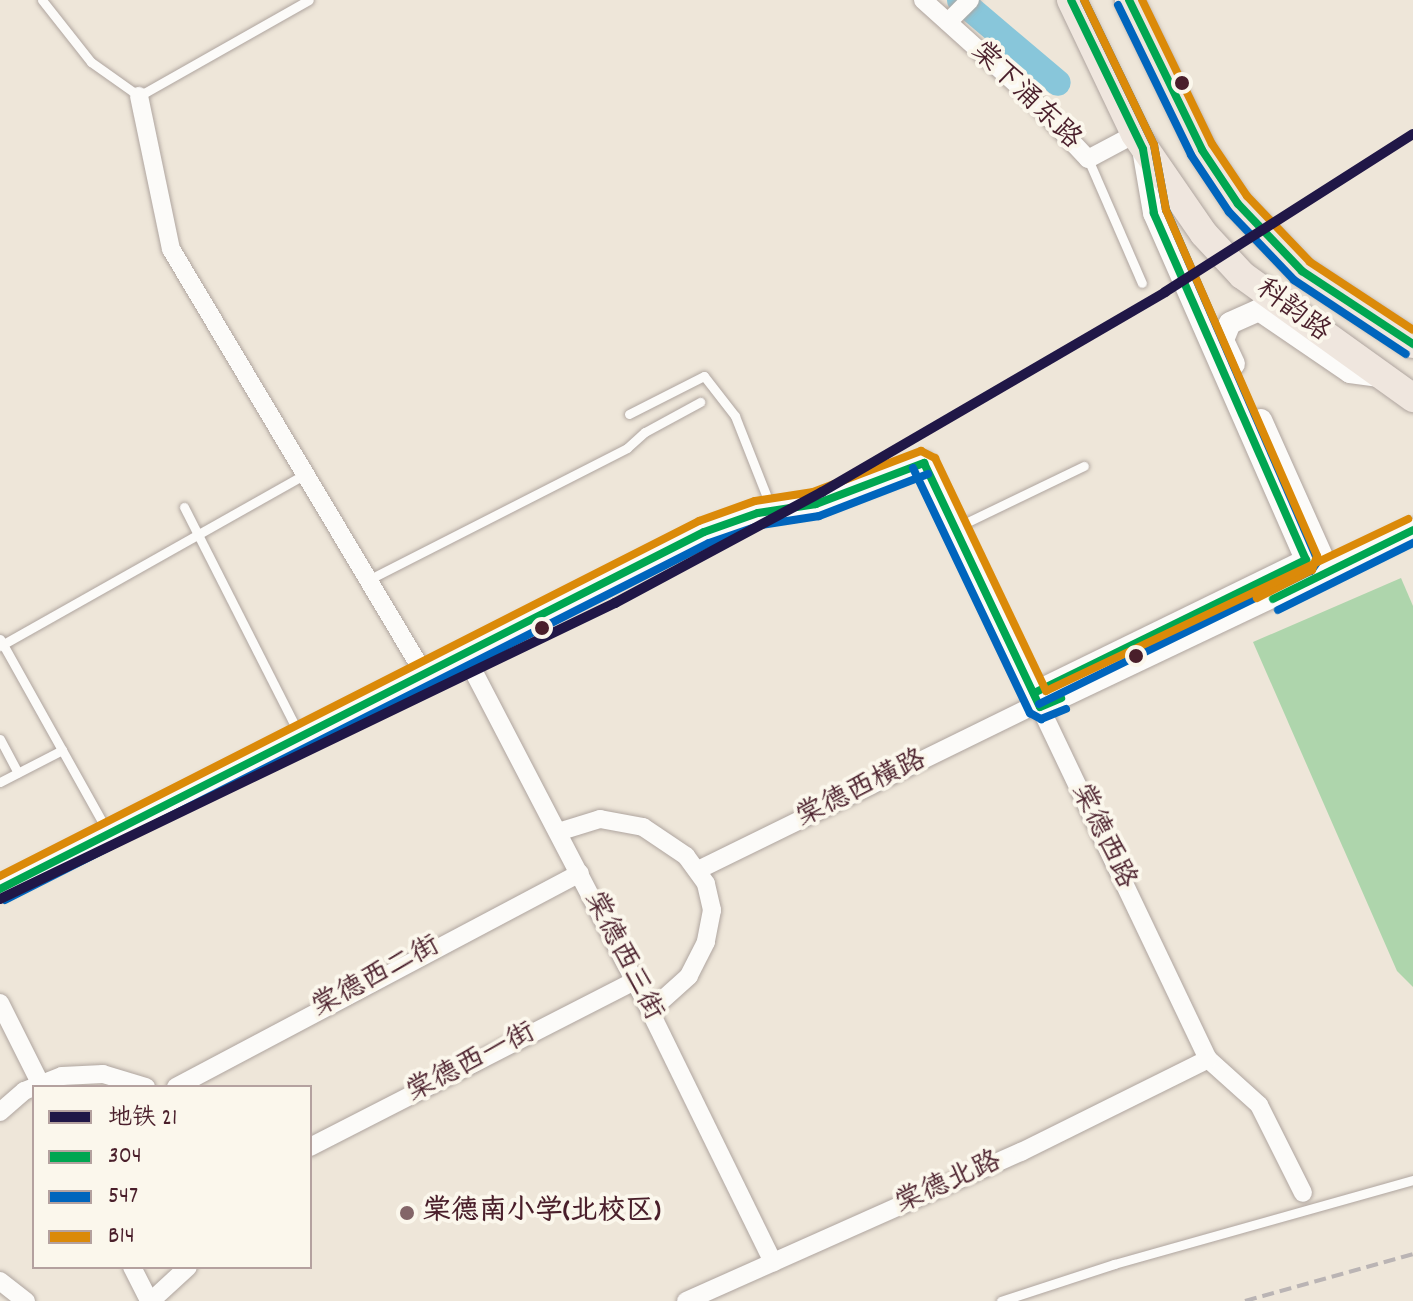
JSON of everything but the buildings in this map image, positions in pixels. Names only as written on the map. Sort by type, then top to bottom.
[{"type":"highway","name":"科韵路","points":[[1071,0],[1139,141],[1180,205],[1242,275],[1413,398]]},
{"type":"highway","name":"科韵路","points":[[1129,0],[1202,150],[1238,204],[1302,271],[1413,344]]},
{"type":"street","name":"棠下涌东路","points":[[923,0],[1088,159],[1139,141]]},
{"type":"street","points":[[948,22],[970,0]]},
{"type":"street","points":[[139,96],[171,249],[425,675]]},
{"type":"street","points":[[1139,141],[1154,213],[1320,561]]},
{"type":"street","points":[[1320,561],[1223,340],[1230,323],[1259,310],[1350,372],[1380,376]]},
{"type":"street","name":"棠德西路","points":[[772,510],[816,504],[924,463],[1033,703],[1208,1059],[1259,1105],[1303,1193]]},
{"type":"street","points":[[2,883],[109,834],[301,738],[704,532],[772,510]]},
{"type":"street","points":[[1033,703],[1320,561],[1413,530]]},
{"type":"street","name":"棠德西三街","points":[[465,655],[635,981],[773,1262]]},
{"type":"street","name":"棠德西横路","points":[[698,870],[1033,703]]},
{"type":"street","points":[[558,832],[600,819],[623,821],[661,837],[698,870],[712,910],[706,942],[689,976],[650,1011]]},
{"type":"street","name":"棠德西二街","points":[[180,1085],[580,873]]},
{"type":"street","name":"棠德西一街","points":[[312,1146],[635,981]]},
{"type":"street","points":[[0,1003],[41,1085],[103,1074],[139,1085]]},
{"type":"street","name":"棠德北路","points":[[686,1301],[1021,1152],[1208,1059]]},
{"type":"street","points":[[0,1112],[32,1091]]},
{"type":"street","points":[[133,1269],[150,1301],[186,1269]]},
{"type":"street","points":[[0,1281],[14,1299]]},
{"type":"lane","points":[[42,0],[91,62],[139,96],[309,0]]},
{"type":"lane","points":[[1088,159],[1142,283]]},
{"type":"lane","points":[[629,414],[704,376],[735,416],[772,510]]},
{"type":"lane","points":[[368,580],[627,448],[645,432],[700,402]]},
{"type":"lane","points":[[955,528],[1084,466]]},
{"type":"lane","points":[[109,834],[1,643],[196,539],[305,474]]},
{"type":"lane","points":[[184,507],[196,539],[301,738]]},
{"type":"lane","points":[[0,739],[18,773]]},
{"type":"lane","points":[[0,782],[62,750]]},
{"type":"lane","points":[[1001,1301],[1413,1180]]},
{"type":"green space","points":[[1401,578],[1413,606],[1413,987],[1397,971],[1253,642]]},
{"type":"waterway","points":[[960,0],[1058,83]]},
{"type":"railway","points":[[1245,1301],[1413,1254]]},
{"type":"metro line","name":"21","points":[[0,899],[615,603],[822,492],[1165,292],[1413,134]]},
{"type":"transit line","name":"304","points":[[1034,693],[1306,560],[1154,213],[1143,149],[1071,0]]},
{"type":"transit line","name":"547","points":[[1039,704],[1311,571],[1318,561],[1166,210],[1154,145],[1084,0]]},
{"type":"transit line","name":"B14","points":[[1084,0],[1154,145],[1166,210],[1317,556],[1312,570],[1257,598]]},
{"type":"transit line","name":"304","points":[[1129,0],[1202,150],[1238,204],[1302,271],[1413,344]]},
{"type":"transit line","name":"B14","points":[[1142,0],[1212,144],[1247,196],[1310,262],[1413,330]]},
{"type":"transit line","name":"547","points":[[1118,5],[1191,155],[1229,212],[1294,280],[1406,354]]},
{"type":"transit line","name":"B14","points":[[0,876],[699,521],[755,501],[813,492],[921,451],[935,458],[1046,691],[1408,519]]},
{"type":"transit line","name":"304","points":[[924,463],[1040,707],[1061,698]]},
{"type":"transit line","name":"304","points":[[0,889],[704,532],[758,513],[816,504],[924,463]]},
{"type":"transit line","name":"547","points":[[913,468],[1030,713],[1041,719],[1066,709]]},
{"type":"transit line","name":"547","points":[[5,900],[709,543],[761,525],[819,516],[928,474]]},
{"type":"transit line","name":"304","points":[[1273,599],[1413,530]]},
{"type":"transit line","name":"547","points":[[1278,610],[1413,543]]},
{"type":"place","name":"棠德南小学(北校区)","points":[[407,1213]]}]
